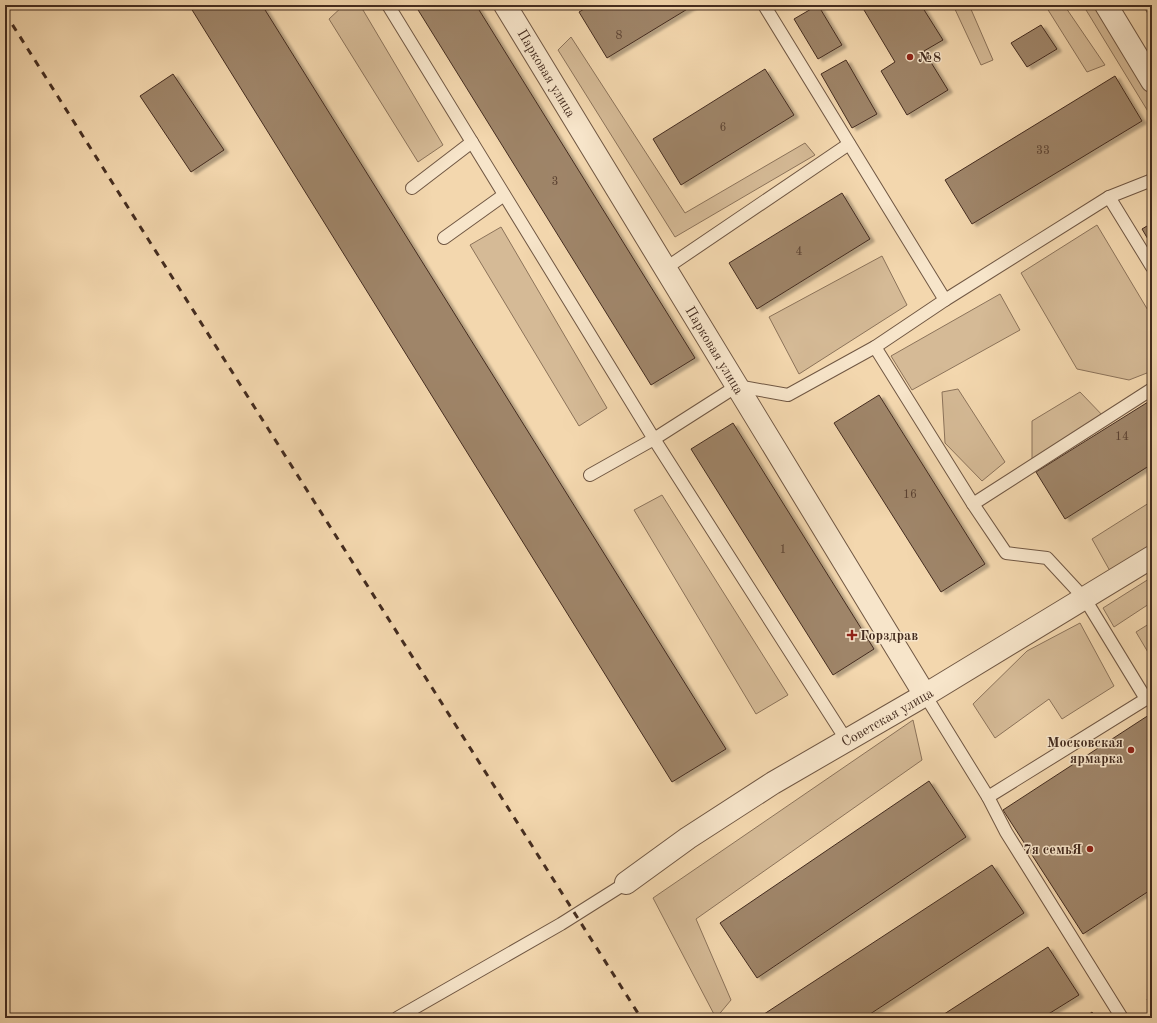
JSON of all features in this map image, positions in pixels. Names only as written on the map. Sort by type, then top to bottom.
[{"type":"street","name":"Парковая улица","points":[[505,5],[925,696]]},
{"type":"street","points":[[1106,5],[1152,81]]},
{"type":"street","name":"Советская улица","points":[[626,883],[688,838],[773,783],[925,696],[1152,558]]},
{"type":"lane","points":[[388,5],[654,439],[847,741]]},
{"type":"lane","points":[[764,5],[945,300]]},
{"type":"lane","points":[[412,188],[472,142]]},
{"type":"lane","points":[[666,268],[849,144]]},
{"type":"lane","points":[[590,475],[654,439],[737,386],[788,395],[875,347],[945,300],[1110,197],[1152,180]]},
{"type":"lane","points":[[444,238],[504,195]]},
{"type":"lane","points":[[1110,197],[1152,267]]},
{"type":"lane","points":[[875,347],[973,504],[1006,553],[1048,558],[1085,599],[1146,699],[988,797]]},
{"type":"lane","points":[[973,504],[1152,389]]},
{"type":"lane","points":[[925,696],[988,797],[1006,832],[1122,1018]]},
{"type":"lane","points":[[397,1018],[566,921],[626,883]]},
{"type":"shaded area","points":[[344,5],[360,5],[443,145],[418,162],[329,19]]},
{"type":"shaded area","points":[[953,5],[972,5],[970,7],[993,60],[981,65]]},
{"type":"shaded area","points":[[1045,5],[1064,5],[1105,65],[1087,72]]},
{"type":"shaded area","points":[[1083,5],[1095,5],[1152,95],[1152,118]]},
{"type":"shaded area","points":[[1143,5],[1152,5],[1152,21]]},
{"type":"shaded area","points":[[571,37],[685,213],[805,143],[815,155],[675,237],[558,50]]},
{"type":"shaded area","points":[[1097,225],[1152,317],[1152,371],[1129,380],[1077,369],[1021,273]]},
{"type":"shaded area","points":[[501,227],[607,408],[579,426],[470,245]]},
{"type":"shaded area","points":[[882,256],[907,305],[799,374],[769,317]]},
{"type":"shaded area","points":[[1000,294],[1020,330],[912,390],[891,356]]},
{"type":"shaded area","points":[[958,389],[1005,462],[982,481],[945,443],[942,392]]},
{"type":"shaded area","points":[[1080,392],[1106,419],[1032,460],[1032,421]]},
{"type":"shaded area","points":[[662,495],[788,695],[756,714],[634,510]]},
{"type":"shaded area","points":[[1152,501],[1152,544],[1110,571],[1092,539]]},
{"type":"shaded area","points":[[1152,577],[1152,602],[1114,627],[1103,608]]},
{"type":"shaded area","points":[[1152,622],[1152,659],[1136,632]]},
{"type":"shaded area","points":[[1080,623],[1114,686],[1062,719],[1049,699],[995,738],[973,704],[1027,651]]},
{"type":"shaded area","points":[[913,720],[922,760],[696,919],[731,1000],[716,1018],[653,898]]},
{"type":"building","points":[[189,5],[262,5],[726,749],[672,782]]},
{"type":"building","points":[[415,5],[476,5],[695,358],[651,385]]},
{"type":"building","points":[[591,5],[694,5],[607,58],[579,12]]},
{"type":"building","points":[[818,5],[842,45],[818,59],[794,19]]},
{"type":"building","name":"№8","points":[[861,5],[921,5],[943,40],[924,51],[948,90],[907,115],[881,71],[895,62]]},
{"type":"building","points":[[1041,25],[1057,49],[1027,67],[1011,43]]},
{"type":"building","points":[[846,60],[877,114],[852,128],[821,74]]},
{"type":"building","points":[[765,69],[794,115],[681,185],[653,139]]},
{"type":"building","points":[[173,74],[224,150],[191,172],[140,96]]},
{"type":"building","points":[[1115,76],[1142,121],[972,224],[945,180]]},
{"type":"building","points":[[842,193],[870,239],[757,309],[729,263]]},
{"type":"building","points":[[1152,223],[1152,246],[1142,229]]},
{"type":"building","points":[[879,395],[985,564],[941,592],[834,423]]},
{"type":"building","points":[[1148,402],[1152,408],[1152,464],[1065,519],[1036,472]]},
{"type":"building","points":[[733,423],[874,649],[833,675],[691,449]]},
{"type":"building","name":"7я семьЯ","points":[[1152,713],[1152,889],[1083,934],[1003,810]]},
{"type":"building","points":[[929,781],[966,837],[757,978],[720,923]]},
{"type":"building","points":[[992,865],[1024,913],[864,1018],[758,1018]]},
{"type":"building","points":[[1048,947],[1079,995],[1042,1018],[938,1018]]},
{"type":"building","points":[[1152,996],[1152,1007],[1147,999]]},
{"type":"building","points":[[1092,1012],[1096,1018],[1084,1018]]},
{"type":"railway","points":[[5,13],[641,1018]]},
{"type":"place","name":"№8","points":[[910,57]]},
{"type":"place","name":"Горздрав","points":[[852,635]]},
{"type":"place","name":"Московская ярмарка","points":[[1131,750]]},
{"type":"place","name":"7я семьЯ","points":[[1090,849]]}]
